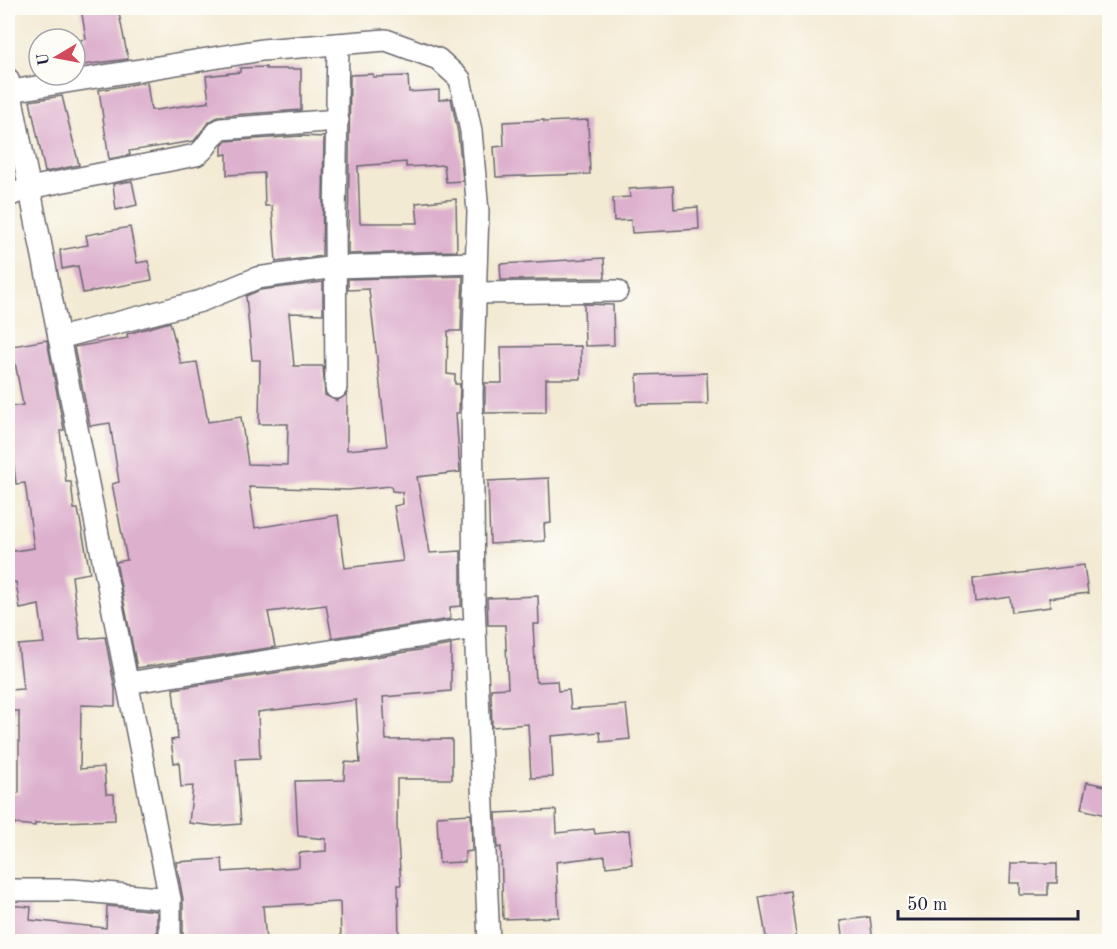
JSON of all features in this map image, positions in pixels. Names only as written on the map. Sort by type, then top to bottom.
[{"type":"street","points":[[170,942],[170,899],[9,84],[262,50],[386,40],[438,59],[460,79],[471,131],[478,212],[472,393],[475,628],[489,942]]},
{"type":"street","points":[[336,388],[338,44]]},
{"type":"street","points":[[8,196],[29,188],[196,155],[205,151],[213,134],[221,129],[338,120]]},
{"type":"street","points":[[59,338],[201,301],[257,278],[335,267],[476,263]]},
{"type":"street","points":[[475,293],[617,291]]},
{"type":"street","points":[[128,683],[475,628]]},
{"type":"street","points":[[8,890],[73,890],[170,899]]},
{"type":"building","points":[[81,8],[118,8],[128,59],[87,64],[87,27],[84,27]]},
{"type":"building","points":[[266,67],[266,69],[301,69],[301,110],[219,116],[208,123],[194,141],[129,151],[130,155],[109,159],[99,90],[147,82],[151,110],[156,110],[209,102],[206,76],[240,72],[240,68]]},
{"type":"building","points":[[373,74],[373,77],[408,76],[409,92],[439,90],[439,100],[451,98],[458,133],[463,181],[446,182],[444,165],[406,167],[406,162],[358,166],[360,223],[418,223],[416,203],[456,199],[457,251],[348,254],[350,75]]},
{"type":"building","points":[[62,96],[79,165],[45,172],[30,101]]},
{"type":"building","points":[[544,120],[544,122],[588,120],[590,174],[496,177],[494,147],[504,146],[503,122]]},
{"type":"building","points":[[301,136],[324,137],[322,256],[276,262],[272,206],[265,206],[264,173],[227,175],[227,154],[222,155],[222,146],[226,141]]},
{"type":"building","points":[[132,181],[137,205],[116,210],[113,184]]},
{"type":"building","points":[[673,186],[674,209],[698,207],[699,229],[632,233],[631,220],[614,221],[613,198],[630,197],[629,189]]},
{"type":"building","points":[[130,227],[137,263],[148,261],[152,280],[83,293],[78,266],[62,269],[60,250],[88,245],[86,235]]},
{"type":"building","points":[[604,258],[605,278],[501,280],[500,264]]},
{"type":"building","points":[[463,276],[461,331],[448,331],[447,374],[455,375],[455,384],[460,384],[459,413],[456,413],[460,472],[417,477],[430,553],[461,551],[461,606],[450,607],[450,619],[332,638],[326,605],[268,612],[275,647],[137,668],[116,562],[127,560],[112,484],[119,482],[110,423],[90,426],[74,347],[128,338],[127,334],[170,322],[181,364],[197,362],[208,422],[241,417],[248,464],[287,465],[288,424],[259,424],[260,360],[252,360],[246,296],[260,290],[323,282],[323,314],[289,313],[294,366],[323,366],[325,395],[337,401],[347,394],[347,450],[387,446],[369,289],[348,290],[348,279]],"holes":[[[391,486],[392,491],[402,492],[403,504],[394,506],[403,561],[345,568],[338,515],[255,528],[249,487],[348,490]]]},
{"type":"building","points":[[584,304],[613,305],[614,345],[585,346]]},
{"type":"building","points":[[47,340],[64,430],[60,431],[66,482],[71,482],[74,509],[78,509],[90,573],[72,576],[80,639],[105,637],[115,689],[115,706],[81,705],[80,769],[104,767],[106,794],[114,794],[115,820],[35,823],[35,826],[8,823],[8,792],[19,793],[19,711],[8,711],[8,690],[23,689],[18,645],[44,643],[39,605],[20,609],[16,582],[8,583],[8,552],[34,548],[25,483],[16,484],[10,435],[8,435],[8,407],[23,405],[12,346]]},
{"type":"building","points":[[581,346],[581,379],[546,379],[546,412],[485,413],[485,383],[502,383],[501,347]]},
{"type":"building","points":[[707,373],[708,404],[637,405],[637,375]]},
{"type":"building","points":[[549,478],[551,523],[544,524],[545,541],[490,544],[488,481]]},
{"type":"building","points":[[1084,565],[1088,593],[1049,598],[1050,607],[1012,612],[1010,597],[975,602],[973,579]]},
{"type":"building","points":[[538,596],[539,624],[533,624],[536,682],[557,681],[558,691],[569,690],[571,709],[626,705],[630,739],[601,742],[600,732],[551,736],[553,777],[531,778],[528,724],[492,727],[491,689],[508,688],[505,625],[488,625],[487,598]]},
{"type":"building","points":[[451,645],[451,691],[383,697],[386,740],[452,739],[452,779],[397,779],[401,885],[398,885],[399,942],[341,942],[340,902],[263,906],[266,942],[183,942],[183,899],[176,862],[222,859],[223,872],[299,867],[299,853],[326,851],[326,839],[298,836],[295,781],[344,780],[345,762],[360,763],[356,700],[258,712],[260,758],[236,759],[241,824],[215,826],[189,823],[193,786],[181,787],[179,762],[174,763],[171,740],[178,739],[173,689]]},
{"type":"building","points":[[1087,782],[1110,787],[1110,816],[1081,809]]},
{"type":"building","points":[[556,810],[557,833],[594,829],[595,834],[629,830],[632,864],[606,867],[605,856],[556,862],[559,917],[503,919],[501,847],[498,848],[496,813]]},
{"type":"building","points":[[471,814],[472,851],[465,852],[465,862],[439,863],[437,816]]},
{"type":"building","points":[[1011,863],[1057,863],[1057,883],[1048,883],[1048,895],[1020,895],[1020,883],[1010,883]]},
{"type":"building","points":[[790,891],[797,942],[767,942],[759,897]]},
{"type":"building","points":[[8,905],[31,907],[30,920],[106,928],[107,906],[157,911],[157,942],[43,942],[8,938]]},
{"type":"building","points":[[870,917],[873,942],[843,942],[840,921]]}]
